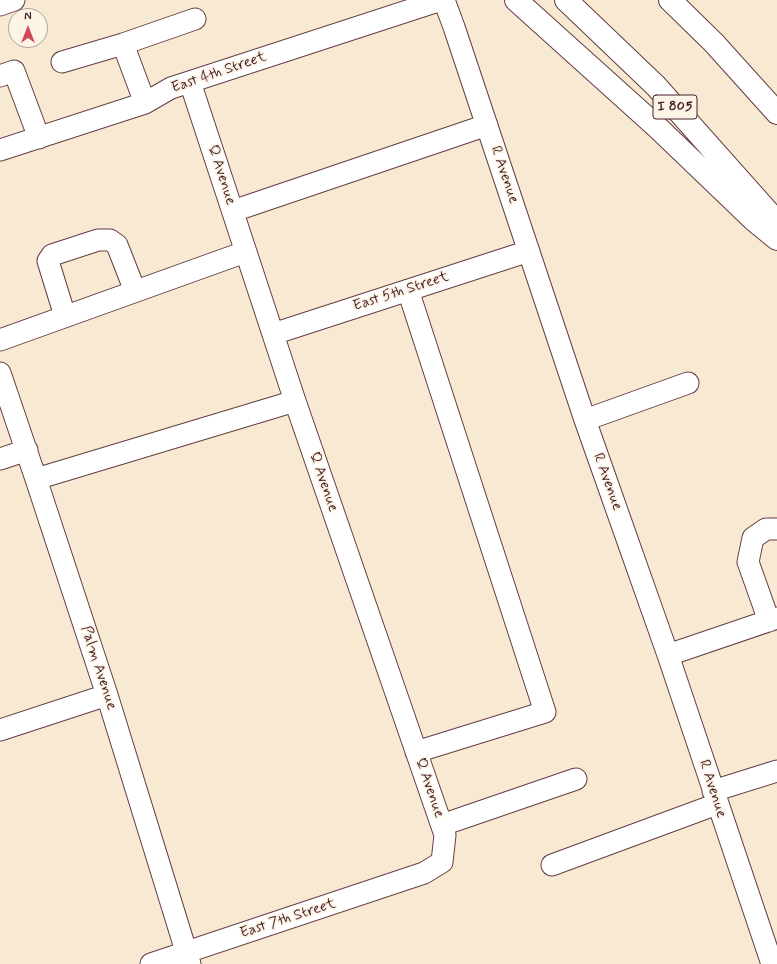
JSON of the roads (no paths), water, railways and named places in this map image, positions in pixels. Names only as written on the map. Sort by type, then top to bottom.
[{"type":"highway","points":[[516,0],[657,127],[755,221],[777,239]]},
{"type":"highway","name":"I 805","points":[[566,0],[656,86],[777,222]]},
{"type":"highway","points":[[670,0],[714,43],[777,113]]},
{"type":"street","points":[[0,5],[14,0]]},
{"type":"street","name":"East 4th Street","points":[[0,150],[145,103],[171,88],[442,0]]},
{"type":"street","name":"R Avenue","points":[[442,0],[454,27],[585,420],[668,655],[772,964]]},
{"type":"street","points":[[62,62],[122,44],[195,19]]},
{"type":"street","points":[[122,44],[145,103]]},
{"type":"street","points":[[0,76],[14,71],[39,138]]},
{"type":"street","name":"Q Avenue","points":[[190,82],[295,401],[445,835],[442,862],[424,873]]},
{"type":"street","points":[[233,211],[487,125]]},
{"type":"street","points":[[65,316],[48,261],[52,255],[98,240],[110,240],[117,244],[135,291]]},
{"type":"street","name":"East 5th Street","points":[[273,334],[529,251]]},
{"type":"street","points":[[0,340],[245,252]]},
{"type":"street","points":[[408,290],[545,712],[416,752]]},
{"type":"street","name":"Palm Avenue","points":[[0,373],[27,450],[107,695],[188,958]]},
{"type":"street","points":[[585,420],[688,383]]},
{"type":"street","points":[[36,479],[295,401]]},
{"type":"street","points":[[0,459],[27,450]]},
{"type":"street","points":[[668,655],[773,619],[748,562],[753,538],[766,529],[777,529]]},
{"type":"street","points":[[0,730],[107,695]]},
{"type":"street","points":[[552,865],[777,771]]},
{"type":"street","points":[[442,825],[576,779]]},
{"type":"street","name":"East 7th Street","points":[[151,964],[188,958],[424,873]]}]
